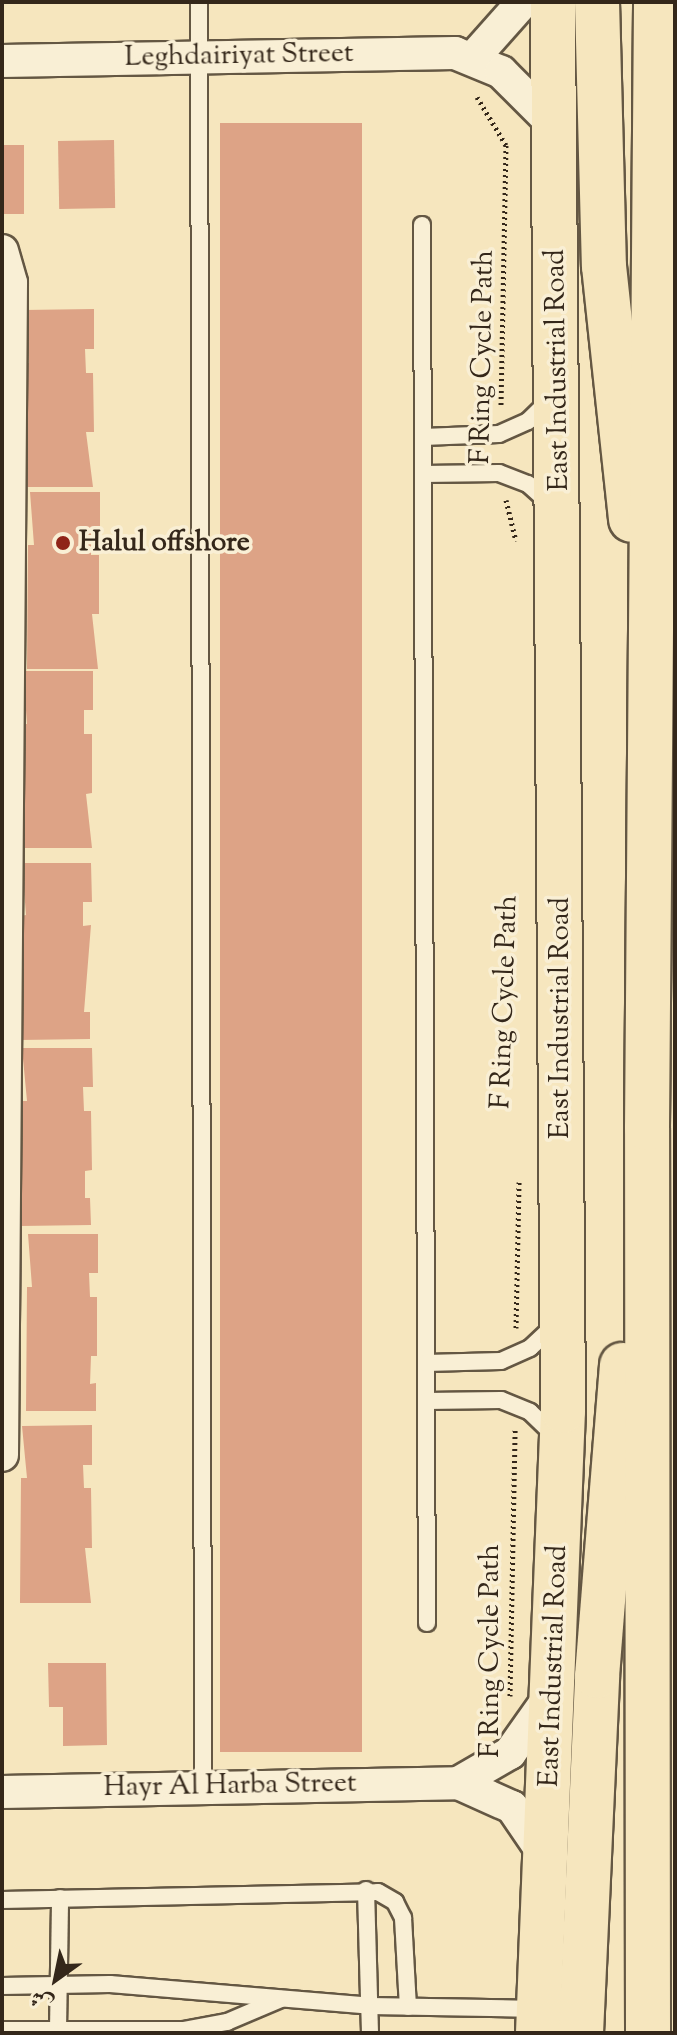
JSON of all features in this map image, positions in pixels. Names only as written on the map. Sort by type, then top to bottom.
[{"type":"main road","name":"East Industrial Road","points":[[538,2021],[548,1861],[561,1447],[562,1314],[559,519],[553,2]]},
{"type":"main road","points":[[597,2],[612,359],[652,649]]},
{"type":"main road","points":[[648,2033],[647,1128],[656,2]]},
{"type":"main road","points":[[581,2033],[597,1676],[647,1128]]},
{"type":"street","points":[[523,2],[465,54],[501,72],[555,126]]},
{"type":"street","name":"Leghdairiyat Street","points":[[2,61],[465,54]]},
{"type":"street","points":[[2,251],[11,283],[6,470],[2,1455]]},
{"type":"street","name":"Hayr Al Harba Street","points":[[458,1783],[510,1753],[553,1691]]},
{"type":"street","name":"Hayr Al Harba Street","points":[[2,1792],[203,1784],[458,1783],[512,1807],[534,1832],[548,1861]]},
{"type":"lane","points":[[199,2],[203,1784]]},
{"type":"lane","points":[[422,225],[427,1623]]},
{"type":"lane","points":[[423,437],[499,434],[528,421],[558,386]]},
{"type":"lane","points":[[423,474],[499,473],[541,493],[559,519]]},
{"type":"lane","points":[[426,1363],[486,1364],[517,1356],[543,1339],[562,1314]]},
{"type":"lane","points":[[426,1401],[516,1405],[543,1422],[561,1447]]},
{"type":"lane","points":[[2,1900],[366,1890],[388,1896],[401,1909],[408,2007]]},
{"type":"lane","points":[[366,1890],[370,2033]]},
{"type":"lane","points":[[58,2030],[60,1898]]},
{"type":"lane","points":[[2,1986],[59,1985],[408,2007],[538,2021]]},
{"type":"lane","points":[[2,2030],[205,2027],[282,1999]]},
{"type":"path","name":"F Ring Cycle Path","points":[[465,54],[506,145],[499,434]]},
{"type":"path","name":"F Ring Cycle Path","points":[[499,473],[517,559]]},
{"type":"path","points":[[517,1356],[520,1165]]},
{"type":"path","name":"F Ring Cycle Path","points":[[510,1753],[516,1405]]},
{"type":"building","points":[[220,123],[362,123],[362,1752],[220,1752]]},
{"type":"building","points":[[114,140],[115,208],[59,209],[58,141]]},
{"type":"building","points":[[2,145],[24,145],[24,214],[2,214]]},
{"type":"building","points":[[94,309],[94,349],[85,349],[86,373],[93,373],[94,432],[86,432],[93,487],[22,487],[23,363],[29,363],[24,310]]},
{"type":"building","points":[[30,492],[100,492],[100,531],[91,531],[91,555],[99,555],[99,614],[92,614],[98,669],[27,669],[28,545],[34,545]]},
{"type":"building","points":[[23,671],[93,671],[93,710],[84,710],[84,734],[92,734],[92,793],[86,794],[92,848],[21,848],[22,724],[27,724]]},
{"type":"building","points":[[22,863],[91,863],[92,902],[83,902],[83,926],[91,925],[84,1012],[90,1012],[90,1039],[20,1040],[21,916],[26,915]]},
{"type":"building","points":[[22,1048],[92,1048],[93,1087],[83,1087],[84,1111],[91,1111],[92,1170],[85,1171],[85,1198],[90,1198],[91,1225],[20,1226],[21,1101],[27,1101]]},
{"type":"building","points":[[28,1234],[98,1234],[98,1273],[89,1273],[90,1297],[97,1297],[97,1356],[91,1356],[90,1384],[96,1383],[96,1411],[26,1411],[27,1287],[32,1287]]},
{"type":"building","points":[[92,1425],[92,1465],[83,1465],[84,1488],[91,1488],[92,1548],[85,1548],[91,1603],[20,1603],[21,1478],[27,1478],[22,1426]]},
{"type":"building","points":[[48,1663],[106,1663],[107,1745],[63,1746],[63,1707],[49,1707]]},
{"type":"place","name":"Halul offshore","points":[[63,543]]}]
